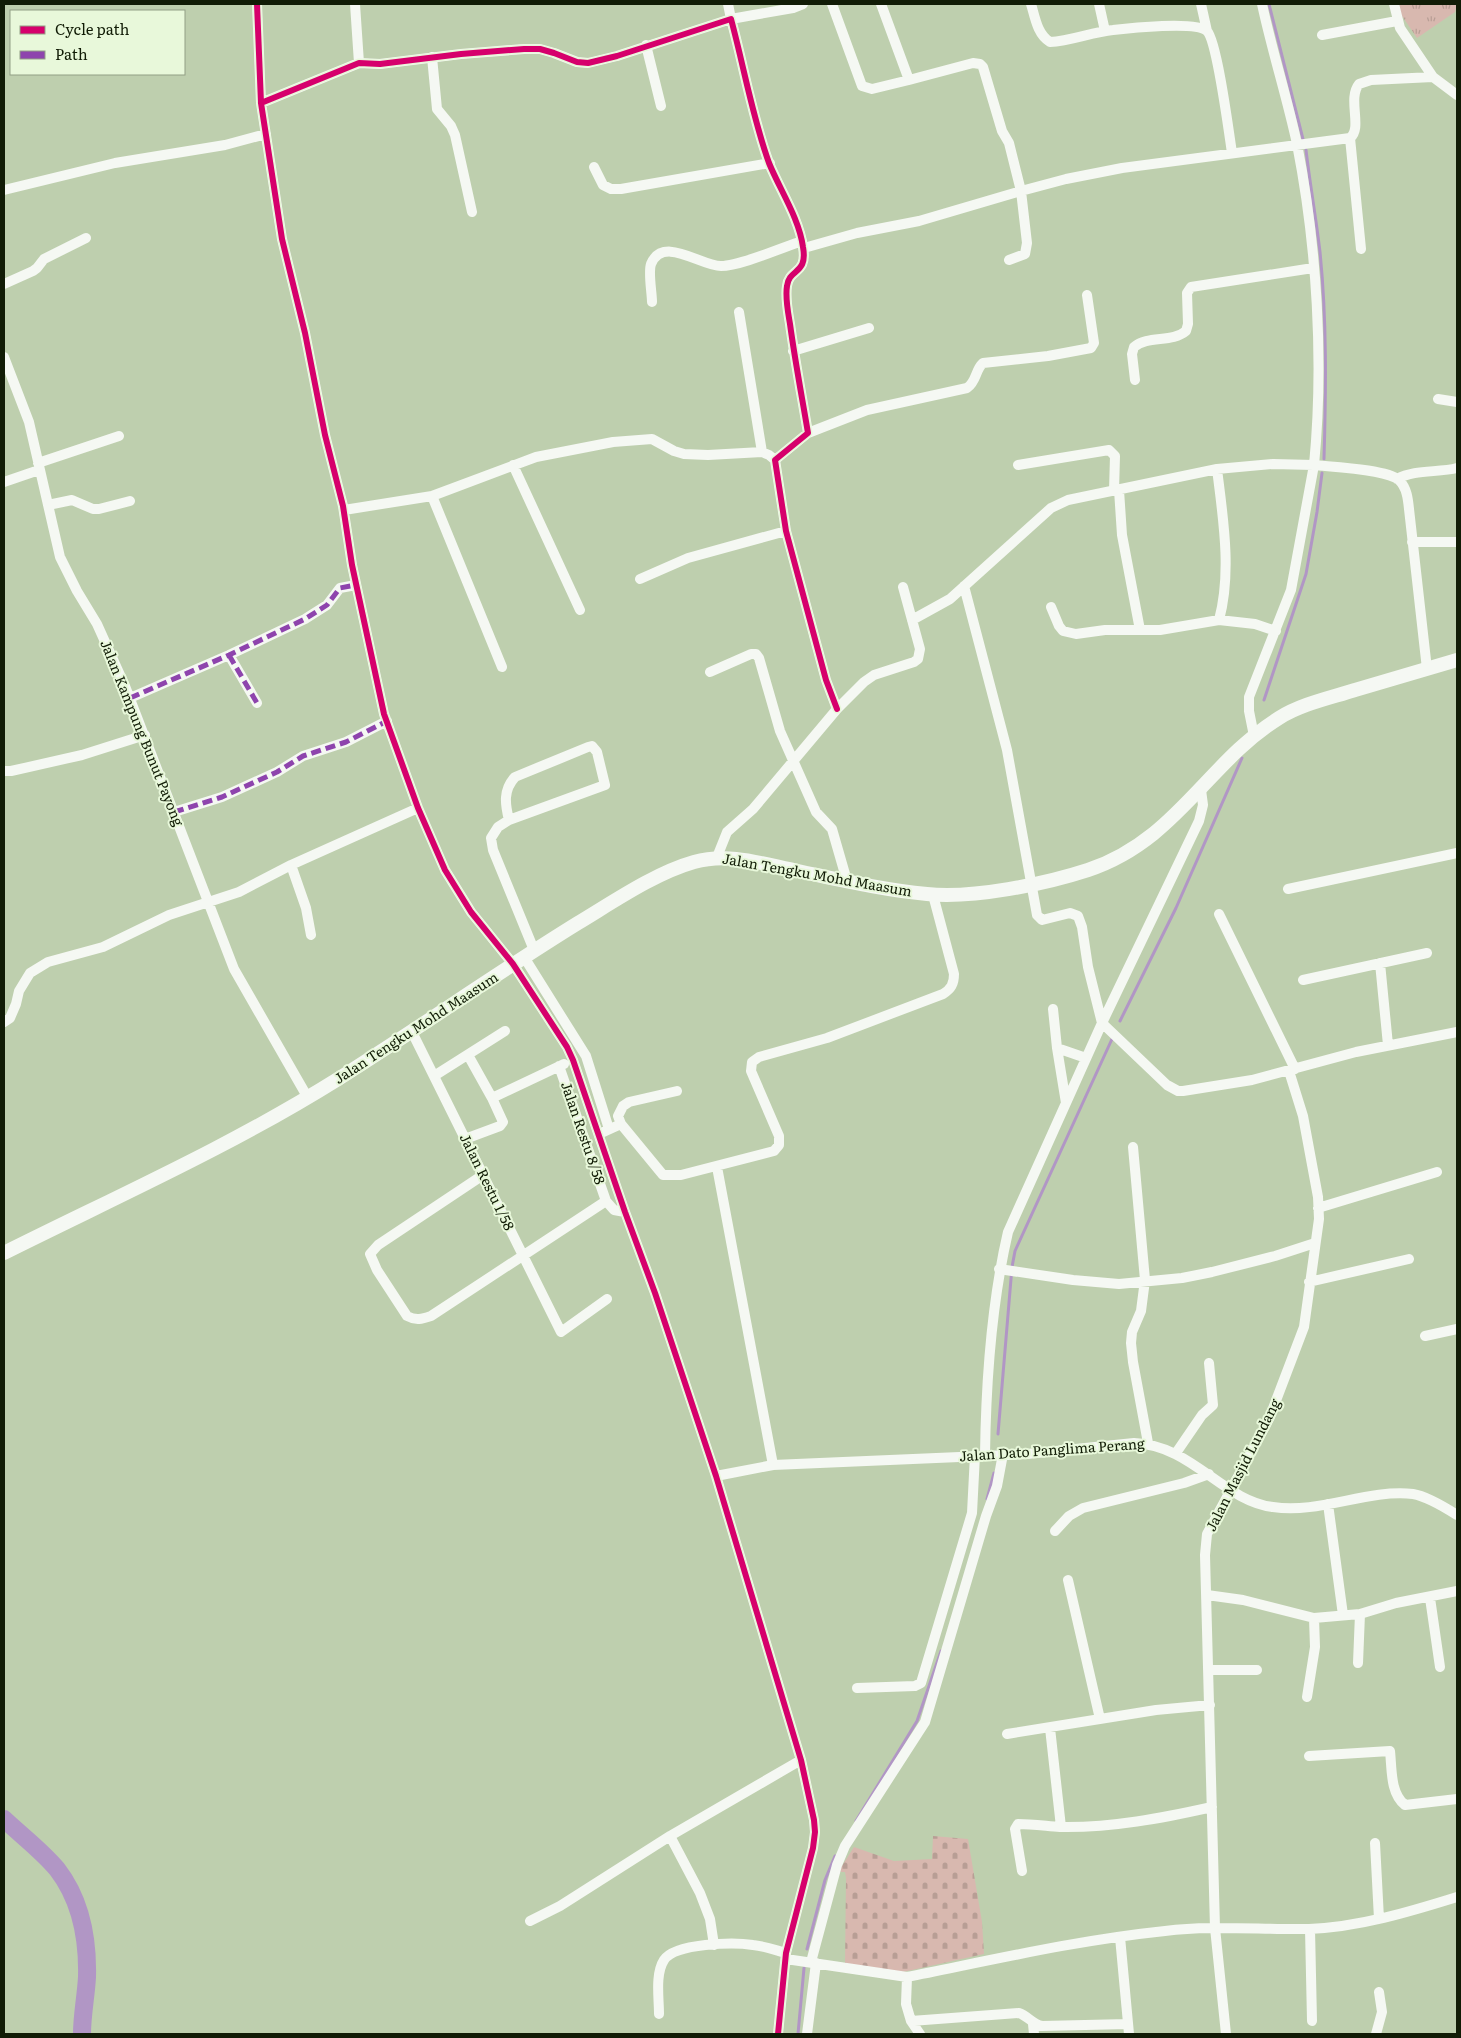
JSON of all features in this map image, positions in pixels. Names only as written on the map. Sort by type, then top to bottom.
[{"type":"main road","name":"Jalan Tengku Mohd Maasum","points":[[4,1253],[188,1164],[308,1098],[412,1032],[524,957],[621,897],[677,867],[717,857],[730,857],[847,881],[934,895],[970,894],[1030,884],[1089,870],[1136,848],[1201,790],[1236,752],[1279,718],[1299,708],[1457,660]]},
{"type":"street","points":[[257,4],[261,103],[282,239],[344,510],[356,585],[387,721],[418,808],[445,870],[471,912],[524,957],[586,1056],[610,1129]]},
{"type":"street","points":[[355,4],[359,63]]},
{"type":"street","points":[[728,4],[751,103],[770,163],[788,201],[803,244],[804,263],[789,278],[786,285],[793,351],[808,433]]},
{"type":"street","points":[[261,103],[359,63],[380,64],[432,57],[540,49],[554,52],[577,62],[588,63],[617,56],[646,45],[731,19],[793,8],[803,4]]},
{"type":"street","points":[[832,4],[862,86],[872,89],[973,63],[984,67],[1002,131],[1009,143],[1021,190],[1027,243],[1025,254],[1009,260]]},
{"type":"street","points":[[880,4],[909,80]]},
{"type":"street","points":[[1031,4],[1039,30],[1043,38],[1050,42],[1105,31],[1182,25],[1198,26],[1207,31]]},
{"type":"street","points":[[1099,4],[1105,31]]},
{"type":"street","points":[[1202,4],[1207,31],[1213,44],[1232,153]]},
{"type":"street","points":[[1254,736],[1250,723],[1249,697],[1291,590],[1314,466],[1318,399],[1316,315],[1309,222],[1297,146],[1262,4]]},
{"type":"street","points":[[1394,4],[1397,21],[1433,77],[1457,95]]},
{"type":"street","points":[[1322,35],[1397,21]]},
{"type":"street","points":[[646,45],[661,106]]},
{"type":"street","points":[[432,57],[438,109],[451,126],[455,135],[472,212]]},
{"type":"street","points":[[1361,249],[1350,138],[1355,130],[1354,95],[1359,84],[1371,80],[1433,77]]},
{"type":"street","points":[[4,190],[115,163],[225,145],[266,134]]},
{"type":"street","points":[[652,302],[651,265],[656,256],[666,252],[678,252],[708,265],[722,266],[803,244],[937,216],[1021,190],[1122,168],[1350,138]]},
{"type":"street","points":[[594,167],[603,186],[611,189],[621,189],[770,163]]},
{"type":"street","points":[[4,284],[33,271],[44,259],[86,238]]},
{"type":"street","points":[[1135,380],[1132,354],[1134,346],[1140,343],[1180,335],[1186,331],[1188,324],[1187,293],[1191,287],[1313,268]]},
{"type":"street","points":[[775,460],[808,433],[867,410],[967,388],[972,384],[979,366],[983,363],[1048,356],[1091,348],[1094,343],[1087,295]]},
{"type":"street","points":[[739,312],[762,452]]},
{"type":"street","points":[[793,351],[869,328]]},
{"type":"street","name":"Jalan Kampung Bunut Payong","points":[[4,358],[29,422],[60,557],[66,572],[98,624],[130,698],[234,970],[308,1098]]},
{"type":"street","points":[[1438,399],[1457,402]]},
{"type":"street","points":[[4,482],[39,466],[118,436]]},
{"type":"street","points":[[344,510],[432,496],[536,457],[614,442],[652,439],[674,451],[684,454],[708,455],[762,452],[775,460],[786,531],[826,680],[837,709]]},
{"type":"street","points":[[1018,465],[1109,450],[1115,456],[1122,535],[1140,630]]},
{"type":"street","points":[[912,620],[920,618],[950,599],[1051,508],[1068,500],[1217,469],[1273,464],[1314,466],[1375,472],[1397,479],[1403,486],[1407,496],[1427,669]]},
{"type":"street","points":[[513,465],[580,610]]},
{"type":"street","points":[[1397,479],[1407,474],[1457,468]]},
{"type":"street","points":[[1217,469],[1222,510],[1224,555],[1222,609],[1219,620]]},
{"type":"street","points":[[432,496],[502,667]]},
{"type":"street","points":[[48,505],[72,500],[93,509],[99,509],[130,502]]},
{"type":"street","points":[[640,579],[688,558],[786,531]]},
{"type":"street","points":[[1412,542],[1457,542]]},
{"type":"street","points":[[130,698],[229,655],[305,619],[327,605],[340,588],[356,585]]},
{"type":"street","points":[[964,586],[1007,750],[1037,915],[1044,920],[1070,913],[1075,914],[1080,920],[1088,967],[1102,1023],[1167,1085],[1178,1091],[1252,1080],[1388,1045],[1457,1032]]},
{"type":"street","points":[[717,857],[728,832],[752,809],[837,709],[874,675],[918,659],[920,649],[903,587]]},
{"type":"street","points":[[1051,607],[1063,631],[1076,634],[1105,630],[1160,630],[1219,620],[1255,624],[1276,632]]},
{"type":"street","points":[[710,672],[751,654],[756,654],[759,658],[780,731],[816,812],[832,829],[847,881]]},
{"type":"street","points":[[229,655],[257,704]]},
{"type":"street","points":[[174,812],[222,797],[242,786],[277,772],[303,756],[346,742],[387,721]]},
{"type":"street","points":[[4,771],[82,755],[145,735]]},
{"type":"street","points":[[509,820],[505,801],[509,783],[515,777],[588,747],[592,746],[597,752],[605,785],[509,820],[498,827],[490,838],[524,957],[573,1060],[655,1293],[716,1476],[801,1760],[816,1832],[786,1956],[778,2034]]},
{"type":"street","points":[[857,1688],[875,1689],[915,1686],[921,1683],[972,1513],[980,1455],[992,1318],[1007,1270],[1008,1232],[1102,1023],[1199,821],[1203,805],[1201,790]]},
{"type":"street","points":[[4,1022],[10,1018],[19,991],[30,973],[48,962],[102,947],[169,915],[239,892],[290,865],[418,808]]},
{"type":"street","points":[[1288,889],[1457,853]]},
{"type":"street","points":[[290,865],[304,901],[311,935]]},
{"type":"street","points":[[677,1091],[629,1102],[620,1110],[618,1116],[621,1124],[663,1174],[675,1176],[717,1167],[774,1151],[779,1145],[779,1136],[751,1071],[752,1062],[759,1057],[827,1038],[943,994],[950,989],[954,982],[954,974],[934,895]]},
{"type":"street","name":"Jalan Masjid Lundang","points":[[1219,914],[1292,1070],[1318,1197],[1304,1326],[1269,1419],[1207,1534],[1205,1555],[1215,1928],[1226,2034]]},
{"type":"street","points":[[1303,980],[1427,953]]},
{"type":"street","points":[[1380,963],[1388,1045]]},
{"type":"street","points":[[1053,1009],[1066,1103]]},
{"type":"street","points":[[434,1076],[506,1031]]},
{"type":"street","name":"Jalan Restu 1/58","points":[[412,1032],[561,1332],[607,1299]]},
{"type":"street","points":[[1057,1048],[1086,1058]]},
{"type":"street","points":[[465,1139],[500,1126],[503,1122],[468,1055]]},
{"type":"street","points":[[492,1098],[573,1060]]},
{"type":"street","name":"Jalan Restu 8/58","points":[[559,1066],[606,1200]]},
{"type":"street","points":[[600,1134],[621,1124]]},
{"type":"street","points":[[1133,1147],[1145,1280],[1141,1311],[1132,1332],[1131,1343],[1148,1443]]},
{"type":"street","points":[[717,1167],[773,1465]]},
{"type":"street","points":[[1318,1208],[1437,1172]]},
{"type":"street","points":[[483,1175],[378,1245],[370,1254],[381,1277],[408,1316],[414,1320],[431,1316],[606,1200],[614,1210],[625,1212]]},
{"type":"street","points":[[1007,1270],[1119,1284],[1145,1280],[1182,1278],[1212,1272],[1268,1258],[1314,1243]]},
{"type":"street","points":[[1310,1282],[1409,1259]]},
{"type":"street","points":[[1426,1336],[1457,1329]]},
{"type":"street","points":[[1176,1453],[1202,1415],[1213,1405],[1209,1363]]},
{"type":"street","name":"Jalan Dato Panglima Perang","points":[[716,1476],[773,1465],[1003,1454],[1148,1443],[1176,1453],[1254,1502],[1273,1507],[1306,1507],[1378,1496],[1414,1494],[1457,1515]]},
{"type":"street","points":[[807,2034],[814,1963],[837,1865],[845,1846],[925,1722],[986,1516],[997,1486],[1003,1454]]},
{"type":"street","points":[[1055,1531],[1069,1516],[1083,1508],[1184,1483],[1209,1474]]},
{"type":"street","points":[[1328,1504],[1343,1615]]},
{"type":"street","points":[[1068,1580],[1100,1720]]},
{"type":"street","points":[[1207,1595],[1243,1600],[1314,1618],[1360,1614],[1396,1603],[1430,1598],[1457,1591]]},
{"type":"street","points":[[1430,1598],[1440,1668]]},
{"type":"street","points":[[1358,1663],[1360,1614]]},
{"type":"street","points":[[1307,1697],[1315,1647],[1314,1618]]},
{"type":"street","points":[[1209,1670],[1257,1670]]},
{"type":"street","points":[[1007,1734],[1156,1710],[1210,1705]]},
{"type":"street","points":[[1050,1728],[1061,1827]]},
{"type":"street","points":[[1309,1756],[1390,1751],[1394,1786],[1398,1799],[1405,1805],[1457,1799]]},
{"type":"street","points":[[530,1921],[560,1906],[670,1836],[801,1760]]},
{"type":"street","points":[[1022,1871],[1016,1826],[1025,1824],[1061,1827],[1163,1818],[1212,1807]]},
{"type":"street","points":[[670,1836],[700,1893],[710,1919],[714,1945]]},
{"type":"street","points":[[1375,1843],[1379,1919]]},
{"type":"street","points":[[659,2014],[658,1987],[661,1968],[664,1960],[671,1953],[681,1949],[736,1943],[754,1945],[814,1963],[907,1977],[1050,1948],[1165,1931],[1215,1928],[1310,1929],[1346,1926],[1379,1919],[1457,1897]]},
{"type":"street","points":[[1310,1929],[1312,2021]]},
{"type":"street","points":[[912,2021],[1019,2013],[1024,2015],[1033,2029],[1042,2026],[1129,2029],[1120,1937]]},
{"type":"street","points":[[907,1977],[906,2004],[912,2021],[920,2034]]},
{"type":"street","points":[[1376,2034],[1382,2012],[1379,1992]]},
{"type":"green space","points":[[1399,4],[1457,4],[1455,12],[1417,38],[1400,13]]},
{"type":"green space","points":[[933,1836],[968,1839],[982,1922],[984,1954],[903,1972],[845,1964],[846,1878],[845,1872],[841,1872],[840,1869],[854,1847],[894,1861],[932,1859]]},
{"type":"waterway","points":[[1269,4],[1303,139]]},
{"type":"waterway","points":[[1306,150],[1320,252],[1324,304],[1324,459]]},
{"type":"waterway","points":[[1264,700],[1306,574],[1322,473]]},
{"type":"waterway","points":[[1120,1021],[1176,908],[1242,758]]},
{"type":"waterway","points":[[998,1434],[1012,1267],[1015,1251],[1112,1039]]},
{"type":"waterway","points":[[987,1499],[994,1473]]},
{"type":"waterway","points":[[856,1821],[917,1721],[941,1651]]},
{"type":"waterway","points":[[4,1819],[51,1862],[72,1893],[81,1920],[87,1962],[82,2034]]},
{"type":"waterway","points":[[807,1949],[825,1880],[835,1856]]},
{"type":"waterway","points":[[798,2034],[804,1968]]},
{"type":"marked path","points":[[130,698],[229,655],[305,619],[327,605],[340,588],[356,585]]},
{"type":"marked path","points":[[229,655],[257,703]]},
{"type":"marked path","points":[[174,812],[222,797],[277,772],[303,756],[346,742],[387,721]]},
{"type":"cycle path","points":[[257,4],[261,103],[282,239],[305,333],[325,435],[343,506],[352,565],[384,714],[418,808],[445,870],[471,912],[513,964],[567,1047],[573,1060],[655,1293],[716,1476],[801,1760],[815,1832],[813,1848],[786,1953],[778,2034]]},
{"type":"cycle path","points":[[261,103],[359,63],[380,64],[461,54],[524,49],[540,49],[577,62],[588,63],[617,56],[731,19],[763,145],[769,163],[798,225],[803,247],[803,262],[801,267],[788,280],[786,295],[808,433],[775,460],[786,531],[826,680],[837,709]]}]
